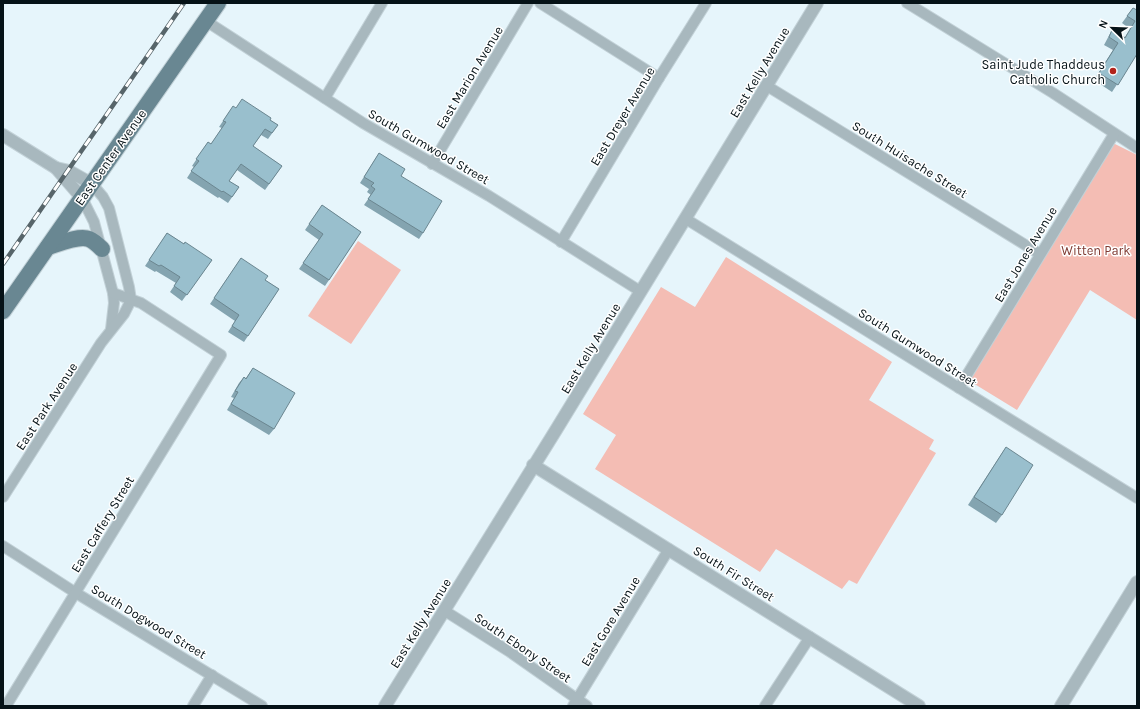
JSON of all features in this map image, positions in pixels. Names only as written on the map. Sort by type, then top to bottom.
[{"type":"main road","name":"East Center Avenue","points":[[3,311],[218,3]]},
{"type":"main road","points":[[48,247],[79,238],[87,238],[102,249]]},
{"type":"street","points":[[325,98],[382,3]]},
{"type":"street","name":"East Marion Avenue","points":[[432,164],[528,3]]},
{"type":"street","points":[[540,3],[659,78]]},
{"type":"street","name":"East Dreyer Avenue","points":[[561,242],[659,78],[706,3]]},
{"type":"street","name":"East Kelly Avenue","points":[[385,706],[556,430],[640,291],[686,219],[817,3]]},
{"type":"street","points":[[907,3],[1053,93],[1137,148]]},
{"type":"street","name":"South Gumwood Street","points":[[206,21],[363,124],[489,196],[640,291]]},
{"type":"street","name":"South Huisache Street","points":[[767,86],[1040,254]]},
{"type":"street","points":[[3,134],[56,168],[82,198]]},
{"type":"street","name":"East Jones Avenue","points":[[959,388],[1114,134]]},
{"type":"street","points":[[56,168],[69,171],[92,184],[103,197],[109,208],[130,286],[131,300],[113,293]]},
{"type":"street","name":"East Park Avenue","points":[[82,198],[94,222],[113,293],[114,303],[111,329]]},
{"type":"street","name":"South Gumwood Street","points":[[686,219],[1137,498]]},
{"type":"street","name":"East Park Avenue","points":[[3,497],[111,329],[124,314],[131,300]]},
{"type":"street","name":"East Caffery Street","points":[[6,706],[221,355],[141,303],[131,300]]},
{"type":"street","name":"South Fir Street","points":[[533,466],[669,549],[917,705]]},
{"type":"street","name":"South Dogwood Street","points":[[3,546],[262,706]]},
{"type":"street","name":"East Gore Avenue","points":[[575,703],[669,549]]},
{"type":"street","points":[[1061,706],[1137,582]]},
{"type":"street","name":"South Ebony Street","points":[[444,611],[510,652],[575,703],[587,706]]},
{"type":"street","points":[[765,706],[810,637]]},
{"type":"street","points":[[193,706],[212,675]]},
{"type":"green space","name":"Witten Park","points":[[1115,144],[1137,155],[1137,320],[1090,290],[1017,410],[968,380],[1111,145]]},
{"type":"green space","points":[[358,241],[401,270],[351,344],[308,316]]},
{"type":"green space","points":[[726,257],[892,362],[869,400],[934,440],[929,449],[936,453],[857,584],[849,580],[842,589],[776,549],[760,572],[595,469],[616,435],[583,414],[661,287],[695,307]]},
{"type":"building","name":"Saint Jude Thaddeus Catholic Church","points":[[1133,8],[1137,10],[1137,54],[1118,85],[1099,73],[1118,43],[1109,37],[1112,30],[1125,38],[1135,21],[1127,16]]},
{"type":"building","points":[[242,99],[271,118],[270,120],[278,125],[272,133],[265,129],[253,146],[282,166],[269,184],[241,164],[229,181],[239,187],[232,197],[191,171],[199,161],[196,159],[208,142],[211,144],[226,122],[223,121],[233,106],[236,108]]},
{"type":"building","points":[[379,153],[405,169],[401,176],[442,201],[423,233],[368,199],[375,189],[371,186],[374,183],[364,177]]},
{"type":"building","points":[[322,205],[361,232],[329,280],[303,263],[323,234],[309,224]]},
{"type":"building","points":[[167,233],[184,244],[185,242],[212,260],[187,295],[174,286],[180,277],[161,265],[159,266],[149,260]]},
{"type":"building","points":[[241,258],[268,276],[265,280],[279,289],[248,336],[232,326],[239,315],[214,298]]},
{"type":"building","points":[[253,368],[295,393],[274,429],[231,404],[238,392],[235,391],[244,377],[246,379]]},
{"type":"building","points":[[1006,447],[1033,465],[1002,515],[974,497]]},
{"type":"railway","points":[[3,264],[184,3]]},
{"type":"place","name":"Saint Jude Thaddeus Catholic Church","points":[[1113,71]]}]
